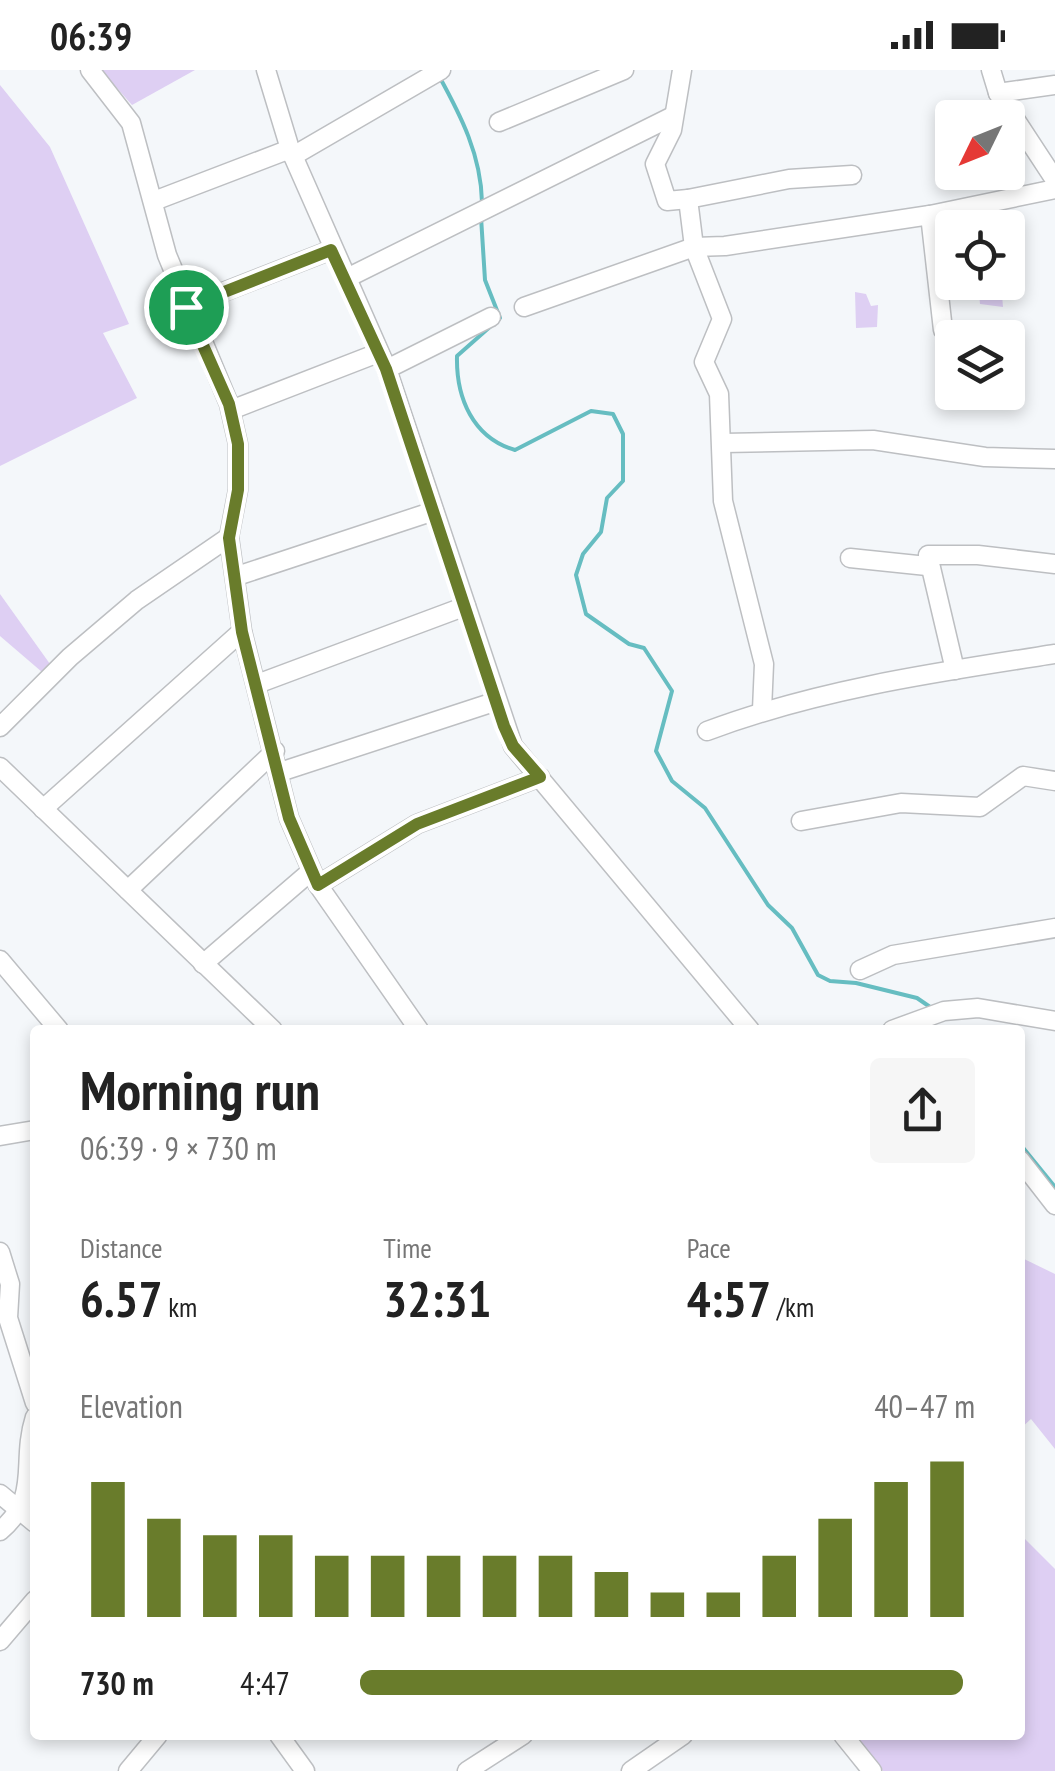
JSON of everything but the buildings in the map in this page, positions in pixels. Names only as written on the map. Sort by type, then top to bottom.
[{"type":"street","points":[[90,70],[132,123],[186,307],[230,410],[238,475],[229,538],[242,632],[276,751],[289,818],[314,878],[416,1025]]},
{"type":"street","points":[[266,70],[292,152],[331,250],[382,361],[513,746],[746,1025]]},
{"type":"street","points":[[499,122],[624,70]]},
{"type":"street","points":[[682,70],[672,130],[654,164],[667,201],[789,179],[852,175]]},
{"type":"street","points":[[991,70],[998,93],[1055,180]]},
{"type":"street","points":[[154,200],[292,152],[435,73]]},
{"type":"street","points":[[998,93],[1055,85]]},
{"type":"street","points":[[347,278],[672,118]]},
{"type":"street","points":[[524,308],[694,247],[725,246],[930,215],[1055,189]]},
{"type":"street","points":[[688,198],[694,247],[722,319],[704,362],[719,394],[723,501],[764,664],[762,710]]},
{"type":"street","points":[[930,215],[943,320]]},
{"type":"street","points":[[186,307],[331,250]]},
{"type":"street","points":[[230,410],[382,361],[490,317]]},
{"type":"street","points":[[723,443],[873,440],[985,457],[1055,459]]},
{"type":"street","points":[[236,576],[434,511]]},
{"type":"street","points":[[0,727],[70,657],[137,600],[229,538]]},
{"type":"street","points":[[955,670],[927,566],[928,555],[1055,564]]},
{"type":"street","points":[[850,558],[927,566]]},
{"type":"street","points":[[257,684],[466,606]]},
{"type":"street","points":[[43,808],[242,632]]},
{"type":"street","points":[[707,731],[762,710],[955,670],[1055,654]]},
{"type":"street","points":[[280,772],[497,702]]},
{"type":"street","points":[[128,890],[276,751]]},
{"type":"street","points":[[0,768],[268,1025]]},
{"type":"street","points":[[801,821],[901,803],[980,807],[1023,776],[1055,781]]},
{"type":"street","points":[[203,964],[314,878],[417,824],[540,777]]},
{"type":"street","points":[[860,970],[893,956],[1055,928]]},
{"type":"street","points":[[0,960],[55,1025]]},
{"type":"street","points":[[933,1019],[978,1008],[1055,1021]]},
{"type":"street","points":[[0,1136],[30,1131]]},
{"type":"street","points":[[1025,1166],[1055,1205]]},
{"type":"street","points":[[0,1252],[10,1284],[4,1314],[30,1389]]},
{"type":"street","points":[[28,1518],[30,1432]]},
{"type":"street","points":[[0,1494],[28,1518]]},
{"type":"street","points":[[0,1532],[28,1518]]},
{"type":"street","points":[[0,1641],[30,1606]]},
{"type":"street","points":[[128,1771],[154,1740]]},
{"type":"street","points":[[288,1740],[304,1771]]},
{"type":"street","points":[[467,1771],[515,1740]]},
{"type":"street","points":[[630,1771],[676,1740]]},
{"type":"street","points":[[847,1740],[872,1771]]},
{"type":"shaded area","points":[[101,70],[195,70],[132,105]]},
{"type":"shaded area","points":[[0,85],[50,147],[129,324],[103,333],[137,398],[0,466]]},
{"type":"shaded area","points":[[855,292],[866,294],[871,306],[878,305],[877,327],[856,328]]},
{"type":"shaded area","points":[[980,300],[1002,300],[1003,307],[980,304]]},
{"type":"shaded area","points":[[0,594],[50,664],[42,672],[0,636]]},
{"type":"shaded area","points":[[1025,1259],[1055,1274],[1055,1449],[1031,1419],[1025,1424]]},
{"type":"shaded area","points":[[1025,1539],[1055,1569],[1055,1771],[883,1771],[859,1740],[1025,1740]]},
{"type":"waterway","points":[[439,76],[474,152],[482,202]]},
{"type":"waterway","points":[[481,217],[485,280],[500,318],[457,356],[464,401],[488,436],[515,450],[591,411],[613,414],[623,434],[623,481],[607,498],[601,532],[583,554],[576,575],[586,614],[629,644],[644,648],[672,691],[656,751],[672,781],[705,808],[768,905],[792,928],[818,975],[830,981],[856,983],[917,998],[933,1009]]},
{"type":"waterway","points":[[1025,1150],[1055,1187]]},
{"type":"route","points":[[331,250],[386,369],[504,726],[513,746],[540,777],[417,824],[318,885],[289,818],[276,751],[242,632],[229,538],[238,490],[238,444],[229,404],[186,307],[331,250]]}]
